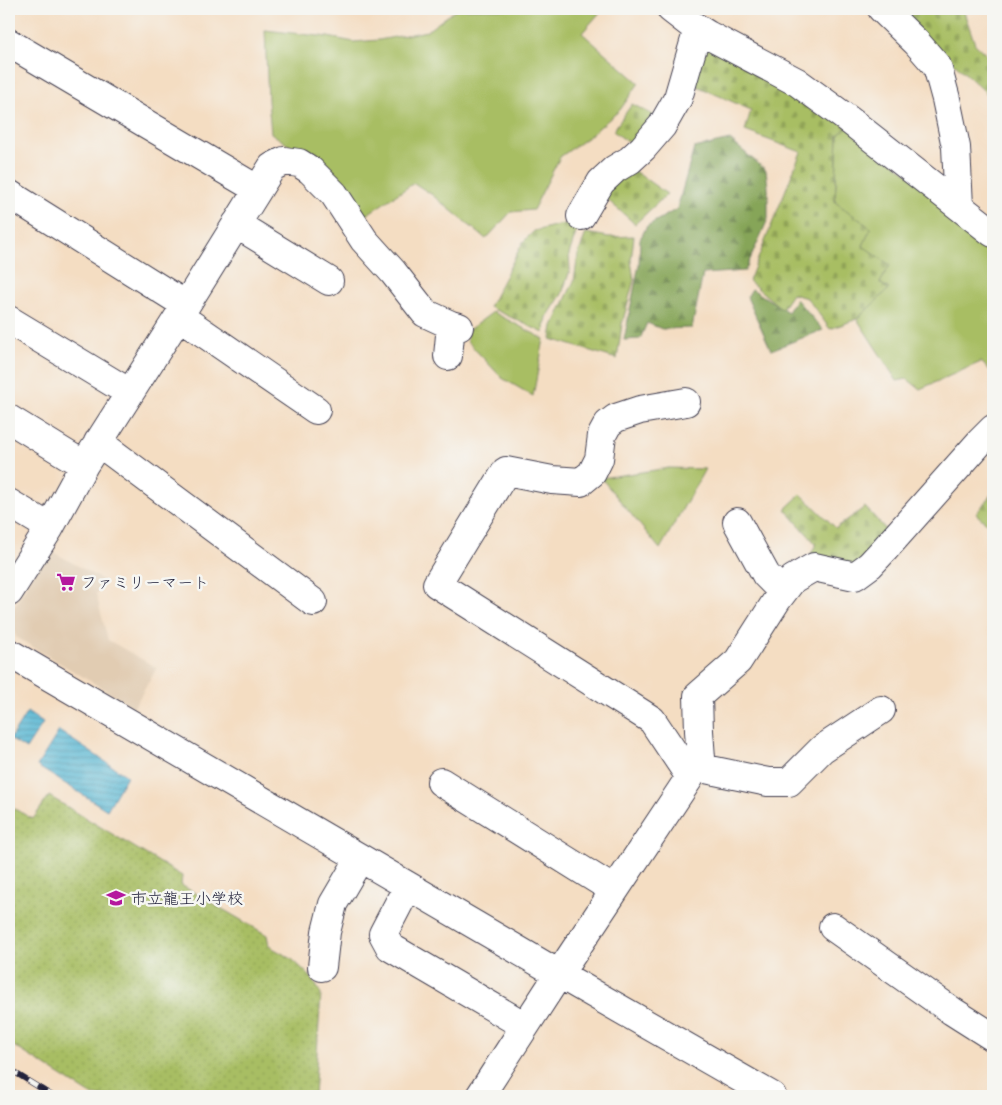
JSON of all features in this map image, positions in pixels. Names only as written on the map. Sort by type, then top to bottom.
[{"type":"street","points":[[882,9],[917,43],[937,66],[956,147],[959,206]]},
{"type":"street","points":[[581,216],[601,182],[615,169],[630,160],[644,148],[662,126],[678,98],[688,17],[797,82],[993,232]]},
{"type":"street","points":[[9,43],[257,189]]},
{"type":"street","points":[[9,592],[49,529],[98,442],[272,167],[284,161],[299,163],[310,170],[334,194],[364,240],[393,272],[425,313],[455,326],[448,356]]},
{"type":"street","points":[[9,194],[183,310],[316,410]]},
{"type":"street","points":[[236,224],[329,281]]},
{"type":"street","points":[[9,320],[130,394]]},
{"type":"street","points":[[686,402],[640,410],[616,418],[608,424],[602,435],[599,459],[592,473],[581,482],[552,480],[506,471],[437,584],[652,720],[693,772],[768,782],[789,782],[822,749],[881,710]]},
{"type":"street","points":[[9,419],[84,465]]},
{"type":"street","points":[[480,1096],[701,758],[698,696],[738,661],[776,600],[793,579],[814,567],[855,576],[870,565],[993,429]]},
{"type":"street","points":[[98,442],[313,602]]},
{"type":"street","points":[[9,503],[49,529]]},
{"type":"street","points":[[737,522],[766,575],[783,592]]},
{"type":"street","points":[[9,653],[558,974],[772,1096]]},
{"type":"street","points":[[441,782],[614,890]]},
{"type":"street","points":[[322,967],[326,932],[332,904],[360,858]]},
{"type":"street","points":[[408,886],[384,934],[390,947],[525,1026]]},
{"type":"street","points":[[833,927],[952,1012],[993,1036]]},
{"type":"shaded area","points":[[48,549],[104,581],[96,594],[108,640],[157,668],[134,707],[16,637],[10,614]]},
{"type":"green space","points":[[457,9],[603,9],[582,33],[639,83],[620,110],[588,137],[560,157],[533,210],[511,212],[486,239],[431,194],[414,183],[360,219],[330,166],[291,147],[271,133],[265,30],[354,42],[379,40],[427,31]]},
{"type":"green space","points":[[895,9],[963,9],[975,44],[993,61],[993,99],[955,64],[949,66]]},
{"type":"green space","points":[[701,37],[848,127],[838,135],[835,202],[871,228],[863,246],[890,265],[880,283],[889,289],[857,319],[830,329],[807,298],[792,294],[782,309],[749,281],[801,152],[745,131],[751,110],[690,83]]},
{"type":"green space","points":[[632,104],[657,117],[635,147],[613,131]]},
{"type":"green space","points":[[848,127],[993,240],[993,373],[981,362],[920,389],[907,379],[897,381],[857,319],[888,289],[880,283],[863,246],[835,203],[838,135]]},
{"type":"green space","points":[[730,140],[766,170],[768,187],[768,219],[745,271],[703,274],[692,328],[662,329],[647,323],[640,339],[624,340],[639,264],[640,239],[647,226],[677,209],[694,148]]},
{"type":"green space","points":[[630,168],[667,194],[635,224],[602,195]]},
{"type":"green space","points":[[571,222],[577,230],[569,254],[570,270],[562,294],[547,317],[544,333],[489,307],[523,242],[534,231]]},
{"type":"green space","points":[[586,233],[609,237],[634,236],[631,261],[634,280],[622,324],[617,359],[551,339],[553,326],[574,281],[578,255]]},
{"type":"green space","points":[[752,289],[788,312],[796,299],[823,330],[771,350],[747,297]]},
{"type":"green space","points":[[493,312],[544,339],[533,396],[502,378],[467,341],[467,331]]},
{"type":"green space","points":[[669,468],[705,469],[660,549],[601,478]]},
{"type":"green space","points":[[993,492],[993,524],[991,527],[976,514]]},
{"type":"green space","points":[[801,494],[836,528],[865,507],[892,536],[852,572],[811,554],[816,544],[785,509]]},
{"type":"green space","name":"市立龍王小学校","points":[[49,796],[182,876],[181,885],[267,935],[269,946],[292,959],[312,978],[321,994],[314,1096],[93,1096],[9,1043],[9,806],[33,819]]},
{"type":"water","points":[[27,712],[43,723],[26,749],[10,739]]},
{"type":"water","points":[[59,731],[127,776],[107,810],[37,766]]},
{"type":"railway","points":[[9,1069],[53,1096]]},
{"type":"railway","points":[[9,1091],[17,1096]]},
{"type":"place","name":"ファミリーマート","points":[[66,582]]},
{"type":"place","name":"市立龍王小学校","points":[[116,898]]}]
